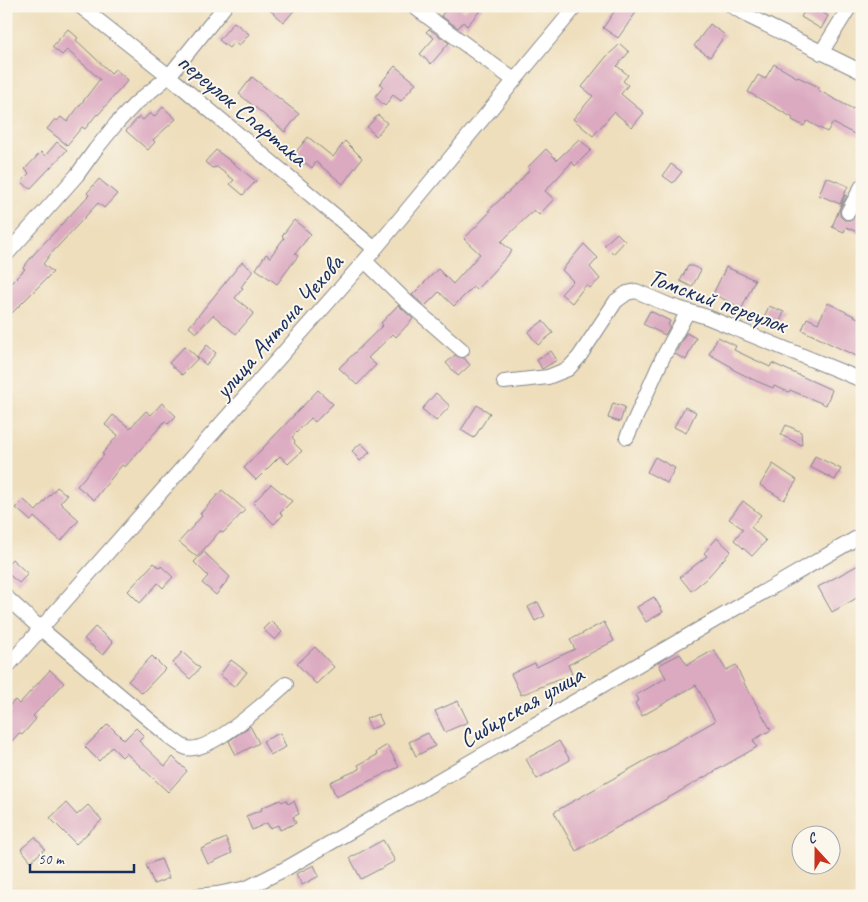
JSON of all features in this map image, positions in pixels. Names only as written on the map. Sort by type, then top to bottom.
[{"type":"street","name":"переулок Спартака","points":[[80,6],[169,76],[375,250]]},
{"type":"street","points":[[6,255],[77,175],[116,124],[135,104],[169,76],[225,6]]},
{"type":"street","points":[[413,6],[514,80]]},
{"type":"street","name":"улица Антона Чехова","points":[[6,668],[375,250],[576,6]]},
{"type":"street","points":[[732,6],[821,54],[862,72]]},
{"type":"street","points":[[821,54],[850,6]]},
{"type":"street","points":[[848,212],[862,186]]},
{"type":"street","points":[[365,261],[462,350]]},
{"type":"street","name":"Томский переулок","points":[[504,382],[548,377],[568,369],[579,357],[616,301],[626,293],[636,291],[862,380]]},
{"type":"street","points":[[627,437],[662,359],[688,311]]},
{"type":"street","name":"Сибирская улица","points":[[196,896],[247,888],[287,868],[862,535]]},
{"type":"street","points":[[6,597],[41,629],[165,733],[186,748],[200,747],[233,729],[286,684]]},
{"type":"building","points":[[265,6],[298,6],[284,22]]},
{"type":"building","points":[[449,6],[458,6],[464,11],[469,6],[484,6],[467,26],[463,22],[458,28],[441,16]]},
{"type":"building","points":[[618,6],[631,6],[637,11],[618,38],[603,28]]},
{"type":"building","points":[[807,7],[817,13],[819,10],[828,16],[821,29],[801,17]]},
{"type":"building","points":[[234,22],[249,34],[239,46],[234,42],[229,48],[219,40]]},
{"type":"building","points":[[710,24],[725,35],[710,57],[694,46]]},
{"type":"building","points":[[68,29],[78,38],[76,40],[111,73],[115,69],[128,80],[85,129],[82,127],[67,145],[47,129],[55,119],[57,121],[61,117],[67,122],[100,79],[67,50],[62,55],[52,47]]},
{"type":"building","points":[[429,29],[449,43],[431,64],[420,54],[434,38],[426,32]]},
{"type":"building","points":[[620,44],[629,52],[617,66],[628,75],[623,81],[628,85],[621,94],[644,113],[632,127],[614,112],[593,136],[573,119],[593,96],[582,87],[606,57]]},
{"type":"building","points":[[774,64],[798,78],[819,87],[818,90],[862,112],[862,138],[833,123],[827,132],[807,121],[804,126],[748,92],[758,75],[765,79]]},
{"type":"building","points":[[395,66],[416,83],[401,101],[393,95],[385,106],[375,97],[383,87],[380,84]]},
{"type":"building","points":[[252,77],[299,114],[285,132],[239,94]]},
{"type":"building","points":[[163,107],[176,119],[153,140],[155,142],[148,150],[126,131],[139,117],[143,120],[150,113],[154,117]]},
{"type":"building","points":[[378,115],[387,123],[376,136],[367,127]]},
{"type":"building","points":[[308,137],[333,157],[345,141],[362,158],[343,184],[316,162],[312,168],[294,154]]},
{"type":"building","points":[[579,139],[591,150],[575,166],[572,162],[545,191],[554,199],[539,215],[534,210],[501,242],[512,251],[476,290],[473,287],[454,306],[439,292],[425,306],[412,295],[438,269],[453,284],[480,254],[464,239],[490,212],[488,211],[520,181],[530,169],[528,167],[546,149],[557,160]]},
{"type":"building","points":[[57,142],[67,150],[30,189],[22,182],[29,173],[25,169],[41,152],[45,156]]},
{"type":"building","points":[[216,150],[256,181],[243,195],[230,184],[234,180],[217,167],[212,168],[205,162]]},
{"type":"building","points":[[671,164],[682,172],[673,183],[663,176]]},
{"type":"building","points":[[826,177],[848,186],[840,204],[819,195]]},
{"type":"building","points":[[99,179],[117,194],[104,208],[98,203],[49,256],[43,264],[53,272],[6,319],[6,288],[25,269],[23,268],[33,255],[89,195],[87,193]]},
{"type":"building","points":[[845,195],[847,196],[840,208],[840,216],[844,220],[852,220],[862,205],[862,234],[846,227],[844,232],[832,227]]},
{"type":"building","points":[[294,220],[311,234],[295,254],[298,256],[277,284],[256,269],[266,254],[270,257]]},
{"type":"building","points":[[617,233],[625,241],[613,254],[604,245]]},
{"type":"building","points":[[584,244],[598,258],[590,267],[600,279],[590,288],[586,285],[572,303],[561,294],[573,281],[562,270]]},
{"type":"building","points":[[242,262],[253,271],[235,298],[254,313],[236,334],[213,315],[196,333],[189,327]]},
{"type":"building","points":[[688,266],[701,270],[692,287],[680,281]]},
{"type":"building","points":[[726,267],[755,280],[742,308],[713,294]]},
{"type":"building","points":[[828,303],[862,320],[862,351],[859,357],[802,330],[807,318],[818,323]]},
{"type":"building","points":[[398,305],[413,319],[396,337],[393,334],[368,358],[376,365],[357,385],[339,368],[383,325],[381,323]]},
{"type":"building","points":[[769,306],[784,312],[779,324],[764,318]]},
{"type":"building","points":[[650,311],[670,321],[668,325],[670,326],[665,335],[643,324]]},
{"type":"building","points":[[543,321],[553,333],[538,345],[528,332]]},
{"type":"building","points":[[686,333],[696,338],[686,360],[675,354]]},
{"type":"building","points":[[718,337],[736,346],[734,350],[770,367],[772,363],[832,390],[826,405],[790,390],[789,392],[774,386],[773,388],[732,369],[732,367],[709,354]]},
{"type":"building","points":[[207,345],[216,353],[206,365],[197,357]]},
{"type":"building","points":[[185,346],[198,358],[182,375],[169,363]]},
{"type":"building","points":[[551,351],[557,360],[542,369],[537,360]]},
{"type":"building","points":[[455,355],[464,358],[470,365],[458,376],[446,363]]},
{"type":"building","points":[[318,390],[333,404],[315,422],[311,418],[292,437],[295,441],[294,443],[302,451],[288,464],[280,456],[256,480],[244,468]]},
{"type":"building","points":[[436,393],[450,406],[436,421],[422,409]]},
{"type":"building","points":[[162,403],[176,416],[168,424],[165,421],[125,467],[122,465],[94,500],[77,486],[104,455],[102,454],[118,435],[105,425],[113,415],[130,428],[146,411],[151,415]]},
{"type":"building","points":[[613,403],[625,407],[620,422],[608,418]]},
{"type":"building","points":[[477,405],[490,413],[474,438],[461,430]]},
{"type":"building","points":[[685,407],[696,412],[686,433],[674,427]]},
{"type":"building","points":[[786,425],[801,432],[802,445],[781,435]]},
{"type":"building","points":[[361,443],[370,452],[360,461],[352,451]]},
{"type":"building","points":[[815,456],[841,469],[835,480],[810,467]]},
{"type":"building","points":[[655,457],[675,468],[667,483],[647,472]]},
{"type":"building","points":[[773,464],[797,480],[784,500],[760,485]]},
{"type":"building","points":[[271,484],[292,501],[280,513],[283,515],[274,524],[253,503]]},
{"type":"building","points":[[57,487],[67,495],[60,503],[79,520],[61,541],[34,517],[31,521],[16,508],[24,500],[36,511]]},
{"type":"building","points":[[222,490],[245,510],[223,533],[220,531],[197,557],[179,542],[202,516],[200,514]]},
{"type":"building","points":[[743,501],[761,515],[751,527],[766,541],[752,556],[734,540],[743,529],[729,519]]},
{"type":"building","points":[[717,538],[731,551],[707,578],[691,591],[680,577],[707,556],[704,553]]},
{"type":"building","points":[[204,552],[230,577],[216,595],[202,583],[208,576],[194,562]]},
{"type":"building","points":[[12,559],[28,574],[19,583],[6,572],[6,566]]},
{"type":"building","points":[[154,563],[160,568],[161,566],[173,577],[163,588],[158,583],[140,603],[128,591]]},
{"type":"building","points":[[862,563],[862,595],[832,612],[818,587]]},
{"type":"building","points":[[654,597],[663,612],[646,622],[637,607]]},
{"type":"building","points":[[538,602],[545,616],[535,621],[528,607]]},
{"type":"building","points":[[271,621],[282,632],[275,640],[263,629]]},
{"type":"building","points":[[604,622],[614,641],[568,665],[572,674],[521,695],[511,674],[535,663],[536,667],[575,649],[570,640]]},
{"type":"building","points":[[95,627],[113,642],[103,655],[84,639]]},
{"type":"building","points":[[315,647],[334,667],[316,684],[297,664]]},
{"type":"building","points":[[714,650],[726,670],[736,665],[745,685],[771,730],[753,740],[757,747],[576,851],[554,812],[715,721],[696,685],[642,716],[635,703],[639,700],[636,695],[666,678],[659,665],[680,654],[687,665]]},
{"type":"building","points":[[182,652],[200,668],[190,679],[173,663]]},
{"type":"building","points":[[152,656],[165,669],[142,693],[128,681]]},
{"type":"building","points":[[231,660],[247,672],[235,687],[220,675]]},
{"type":"building","points":[[50,670],[64,683],[33,716],[36,719],[22,735],[19,733],[6,748],[6,717],[11,712],[7,708],[15,700],[19,704]]},
{"type":"building","points":[[458,701],[468,722],[445,732],[435,711]]},
{"type":"building","points":[[378,714],[383,724],[371,729],[366,719]]},
{"type":"building","points":[[108,724],[124,740],[136,728],[144,736],[139,741],[165,766],[173,757],[187,771],[168,792],[126,753],[122,757],[112,747],[99,761],[85,747]]},
{"type":"building","points":[[250,726],[259,743],[236,755],[229,741]]},
{"type":"building","points":[[280,733],[286,747],[270,755],[263,741]]},
{"type":"building","points":[[428,733],[435,746],[416,756],[409,742]]},
{"type":"building","points":[[559,741],[570,760],[537,779],[526,759]]},
{"type":"building","points":[[387,745],[399,767],[336,797],[330,782],[360,769],[358,765],[377,755],[376,752]]},
{"type":"building","points":[[280,800],[282,802],[286,800],[288,804],[294,801],[299,814],[293,817],[296,823],[280,830],[278,825],[270,828],[267,823],[252,830],[246,816]]},
{"type":"building","points":[[66,803],[77,815],[88,805],[102,820],[76,844],[50,818]]},
{"type":"building","points":[[35,837],[45,849],[31,861],[21,849]]},
{"type":"building","points":[[226,838],[232,853],[208,864],[201,849]]},
{"type":"building","points":[[383,840],[395,861],[361,879],[350,858]]},
{"type":"building","points":[[161,859],[169,878],[154,884],[146,865]]},
{"type":"building","points":[[314,865],[319,876],[302,885],[296,874]]}]
